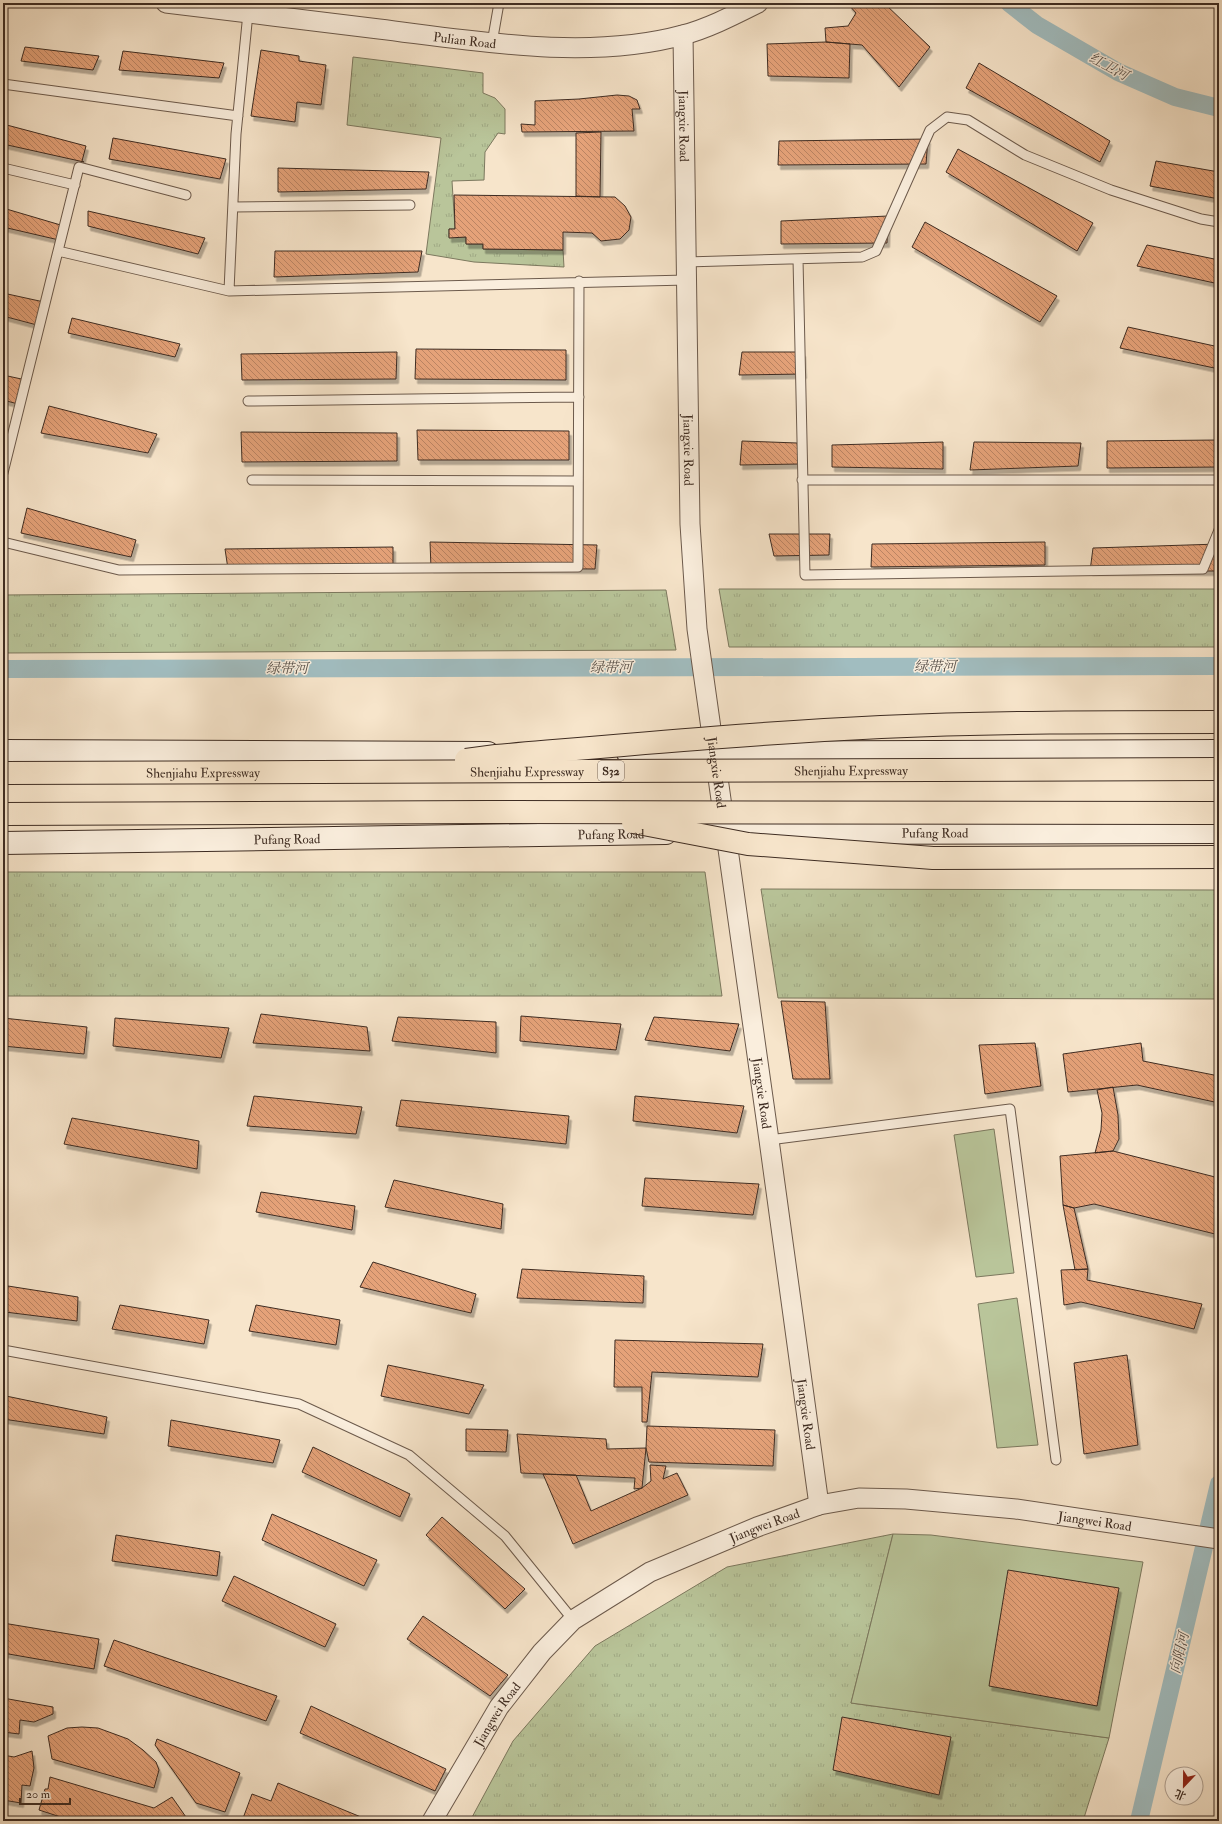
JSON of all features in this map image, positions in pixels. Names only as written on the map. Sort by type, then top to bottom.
[{"type":"highway","points":[[382,772],[496,756],[721,737],[881,727],[1092,722],[1219,722]]},
{"type":"highway","name":"Shenjiahu Expressway","points":[[3,773],[1219,769]]},
{"type":"highway","points":[[583,812],[748,844],[925,857],[1219,857]]},
{"type":"highway","points":[[3,814],[583,812],[1219,813]]},
{"type":"main road","points":[[3,751],[714,753],[1219,751]]},
{"type":"main road","name":"Pufang Road","points":[[3,843],[726,832],[1219,832]]},
{"type":"street","name":"Pulian Road","points":[[166,3],[243,10],[492,43],[575,47],[629,45],[683,35],[724,20],[758,3]]},
{"type":"street","name":"Jiangxie Road","points":[[683,35],[690,524],[697,629],[770,1140],[819,1505]]},
{"type":"street","name":"Jiangwei Road","points":[[432,1821],[499,1708],[542,1652],[573,1620],[650,1572],[757,1526],[819,1505],[859,1498],[906,1499],[1016,1509],[1219,1539]]},
{"type":"lane","points":[[492,43],[499,3]]},
{"type":"lane","points":[[229,291],[243,10]]},
{"type":"lane","points":[[3,84],[238,116]]},
{"type":"lane","points":[[58,251],[229,291],[579,281],[798,259],[862,257],[876,251],[930,130],[947,117],[968,120],[1025,155],[1111,190],[1201,219],[1219,222]]},
{"type":"lane","points":[[3,473],[79,167],[186,195]]},
{"type":"lane","points":[[3,168],[75,185]]},
{"type":"lane","points":[[233,207],[410,205]]},
{"type":"lane","points":[[798,259],[804,574],[1203,569],[1219,530]]},
{"type":"lane","points":[[3,542],[119,570],[578,567],[579,281]]},
{"type":"lane","points":[[248,402],[579,397]]},
{"type":"lane","points":[[252,480],[578,481]]},
{"type":"lane","points":[[802,480],[1219,480]]},
{"type":"lane","points":[[770,1140],[1010,1109],[1056,1460]]},
{"type":"lane","points":[[3,1350],[299,1404],[409,1455],[504,1536],[573,1620]]},
{"type":"green space","points":[[353,57],[483,73],[483,93],[495,98],[505,109],[505,134],[498,133],[485,152],[484,180],[452,181],[455,229],[449,229],[449,237],[466,237],[466,244],[483,244],[483,249],[563,250],[564,267],[474,262],[426,254],[441,138],[347,125]]},
{"type":"green space","points":[[719,589],[1219,589],[1219,647],[729,647]]},
{"type":"green space","points":[[666,590],[676,650],[3,653],[3,595]]},
{"type":"green space","points":[[3,872],[705,872],[722,996],[3,996]]},
{"type":"green space","points":[[761,889],[1219,890],[1219,999],[778,998]]},
{"type":"green space","points":[[994,1129],[1014,1273],[976,1277],[954,1135]]},
{"type":"green space","points":[[1017,1298],[1038,1445],[997,1448],[978,1304]]},
{"type":"green space","points":[[893,1534],[851,1703],[1109,1738],[1083,1821],[470,1821],[513,1741],[595,1646],[727,1567]]},
{"type":"green space","points":[[893,1534],[931,1535],[1143,1562],[1109,1738],[851,1703]]},
{"type":"building","points":[[851,3],[884,3],[930,47],[899,87],[862,45],[826,42],[825,28],[848,26],[856,13],[849,5]]},
{"type":"building","points":[[826,42],[850,44],[849,78],[768,76],[767,44]]},
{"type":"building","points":[[25,47],[99,56],[93,70],[21,61]]},
{"type":"building","points":[[261,50],[299,56],[299,61],[326,65],[321,105],[297,102],[295,122],[251,116]]},
{"type":"building","points":[[123,51],[224,63],[219,78],[119,70]]},
{"type":"building","points":[[979,63],[1110,141],[1100,162],[966,88]]},
{"type":"building","points":[[617,95],[629,96],[637,100],[640,109],[632,109],[634,131],[522,132],[521,124],[535,125],[535,101],[579,99]]},
{"type":"building","points":[[3,124],[86,146],[82,161],[84,162],[3,144]]},
{"type":"building","points":[[601,132],[600,197],[576,196],[576,133]]},
{"type":"building","points":[[113,138],[226,159],[220,179],[109,159]]},
{"type":"building","points":[[928,139],[926,164],[778,165],[779,141]]},
{"type":"building","points":[[958,149],[1093,223],[1077,251],[946,172]]},
{"type":"building","points":[[1156,161],[1219,172],[1219,199],[1150,186]]},
{"type":"building","points":[[278,168],[429,172],[426,189],[278,192]]},
{"type":"building","points":[[454,195],[615,197],[625,206],[631,217],[629,230],[620,239],[601,241],[592,233],[563,232],[563,250],[483,249],[483,244],[466,244],[466,237],[449,238],[449,229],[455,229]]},
{"type":"building","points":[[3,208],[64,226],[59,240],[3,227]]},
{"type":"building","points":[[88,211],[205,238],[198,254],[88,226]]},
{"type":"building","points":[[888,216],[887,243],[781,244],[781,221]]},
{"type":"building","points":[[925,222],[1057,296],[1040,322],[912,247]]},
{"type":"building","points":[[1147,245],[1219,260],[1219,284],[1137,266]]},
{"type":"building","points":[[275,251],[422,251],[418,272],[274,277]]},
{"type":"building","points":[[3,293],[44,302],[37,325],[3,316]]},
{"type":"building","points":[[72,318],[180,344],[175,357],[68,333]]},
{"type":"building","points":[[1128,327],[1219,347],[1219,369],[1120,348]]},
{"type":"building","points":[[416,349],[566,350],[566,380],[415,379]]},
{"type":"building","points":[[397,352],[396,379],[242,380],[241,354]]},
{"type":"building","points":[[742,352],[803,352],[804,374],[739,375]]},
{"type":"building","points":[[3,375],[26,380],[18,404],[3,400]]},
{"type":"building","points":[[49,406],[157,434],[148,453],[41,433]]},
{"type":"building","points":[[417,430],[569,431],[569,460],[418,460]]},
{"type":"building","points":[[241,432],[397,433],[397,461],[242,462]]},
{"type":"building","points":[[1219,440],[1219,467],[1107,468],[1107,441]]},
{"type":"building","points":[[742,441],[797,443],[800,464],[740,465]]},
{"type":"building","points":[[943,442],[943,469],[832,467],[832,445]]},
{"type":"building","points":[[974,442],[1081,443],[1078,466],[970,470]]},
{"type":"building","points":[[27,508],[136,540],[131,557],[21,533]]},
{"type":"building","points":[[769,534],[830,534],[829,555],[774,556]]},
{"type":"building","points":[[430,542],[597,545],[595,569],[431,568]]},
{"type":"building","points":[[1045,542],[1045,565],[871,567],[872,544]]},
{"type":"building","points":[[1219,544],[1219,571],[1090,571],[1093,548]]},
{"type":"building","points":[[393,547],[393,567],[228,569],[225,549]]},
{"type":"building","points":[[781,1001],[825,1002],[830,1079],[793,1079]]},
{"type":"building","points":[[261,1014],[367,1027],[370,1051],[253,1043]]},
{"type":"building","points":[[521,1016],[621,1024],[616,1050],[520,1041]]},
{"type":"building","points":[[398,1017],[496,1022],[496,1053],[392,1041]]},
{"type":"building","points":[[654,1017],[739,1024],[730,1051],[645,1040]]},
{"type":"building","points":[[3,1018],[87,1027],[84,1054],[3,1046]]},
{"type":"building","points":[[115,1018],[229,1028],[221,1058],[113,1046]]},
{"type":"building","points":[[1035,1043],[1041,1086],[985,1094],[979,1045]]},
{"type":"building","points":[[1141,1043],[1143,1061],[1219,1076],[1219,1103],[1137,1085],[1068,1092],[1063,1054]]},
{"type":"building","points":[[1113,1087],[1118,1115],[1119,1139],[1113,1151],[1095,1153],[1101,1130],[1102,1113],[1097,1090]]},
{"type":"building","points":[[254,1096],[362,1107],[356,1134],[247,1126]]},
{"type":"building","points":[[635,1096],[744,1106],[737,1133],[633,1121]]},
{"type":"building","points":[[401,1100],[569,1116],[566,1144],[396,1126]]},
{"type":"building","points":[[72,1118],[199,1141],[197,1169],[64,1144]]},
{"type":"building","points":[[1113,1151],[1219,1178],[1219,1218],[1215,1234],[1094,1204],[1074,1208],[1063,1205],[1060,1156]]},
{"type":"building","points":[[645,1178],[759,1184],[753,1215],[642,1206]]},
{"type":"building","points":[[394,1180],[503,1204],[501,1229],[385,1207]]},
{"type":"building","points":[[261,1192],[355,1206],[352,1230],[256,1212]]},
{"type":"building","points":[[1063,1205],[1074,1208],[1088,1269],[1075,1270]]},
{"type":"building","points":[[373,1262],[476,1294],[471,1313],[360,1287]]},
{"type":"building","points":[[522,1269],[644,1276],[643,1303],[517,1298]]},
{"type":"building","points":[[1088,1269],[1087,1280],[1202,1304],[1194,1329],[1081,1302],[1064,1305],[1061,1270]]},
{"type":"building","points":[[8,1286],[78,1297],[77,1321],[5,1312]]},
{"type":"building","points":[[120,1305],[209,1320],[204,1344],[112,1329]]},
{"type":"building","points":[[256,1305],[340,1320],[336,1345],[249,1331]]},
{"type":"building","points":[[615,1340],[763,1344],[758,1377],[652,1372],[647,1422],[642,1422],[642,1387],[614,1387]]},
{"type":"building","points":[[1127,1355],[1138,1445],[1084,1454],[1074,1363]]},
{"type":"building","points":[[388,1365],[484,1385],[469,1414],[381,1396]]},
{"type":"building","points":[[6,1396],[107,1417],[104,1434],[3,1419]]},
{"type":"building","points":[[171,1420],[280,1440],[273,1463],[168,1446]]},
{"type":"building","points":[[647,1426],[775,1430],[773,1466],[649,1462],[646,1448]]},
{"type":"building","points":[[466,1429],[508,1430],[506,1452],[466,1451]]},
{"type":"building","points":[[517,1434],[606,1439],[607,1449],[646,1448],[642,1488],[634,1489],[635,1478],[521,1473]]},
{"type":"building","points":[[313,1447],[410,1494],[400,1517],[302,1472]]},
{"type":"building","points":[[650,1465],[666,1466],[663,1479],[677,1473],[688,1495],[573,1544],[543,1474],[576,1475],[591,1511],[642,1488],[651,1481]]},
{"type":"building","points":[[272,1514],[377,1560],[364,1586],[262,1540]]},
{"type":"building","points":[[442,1517],[525,1589],[505,1609],[426,1535]]},
{"type":"building","points":[[116,1535],[220,1552],[217,1576],[112,1561]]},
{"type":"building","points":[[1008,1570],[1119,1588],[1097,1706],[989,1686]]},
{"type":"building","points":[[234,1576],[336,1624],[325,1647],[222,1601]]},
{"type":"building","points":[[423,1616],[508,1675],[490,1696],[407,1639]]},
{"type":"building","points":[[3,1623],[99,1639],[94,1669],[3,1653]]},
{"type":"building","points":[[114,1640],[277,1696],[266,1721],[104,1666]]},
{"type":"building","points":[[3,1698],[53,1707],[53,1714],[34,1722],[20,1720],[19,1734],[3,1732]]},
{"type":"building","points":[[311,1706],[446,1769],[435,1791],[300,1733]]},
{"type":"building","points":[[842,1717],[951,1737],[939,1795],[833,1770]]},
{"type":"building","points":[[67,1728],[98,1728],[128,1739],[143,1750],[156,1762],[159,1770],[154,1788],[52,1759],[48,1736]]},
{"type":"building","points":[[157,1739],[240,1773],[225,1812],[196,1803],[155,1745]]},
{"type":"building","points":[[32,1751],[34,1768],[30,1786],[22,1785],[21,1803],[3,1800],[3,1755],[14,1757]]},
{"type":"building","points":[[50,1777],[154,1808],[172,1797],[188,1820],[73,1821],[39,1810],[45,1789],[48,1789]]},
{"type":"building","points":[[278,1783],[361,1817],[359,1821],[242,1821],[252,1794],[271,1801]]},
{"type":"waterway","name":"红卫河","points":[[1009,3],[1037,25],[1118,72],[1175,97],[1219,108]]},
{"type":"waterway","name":"绿带河","points":[[3,669],[1219,666]]},
{"type":"waterway","name":"向阳河","points":[[1139,1821],[1219,1484]]}]
